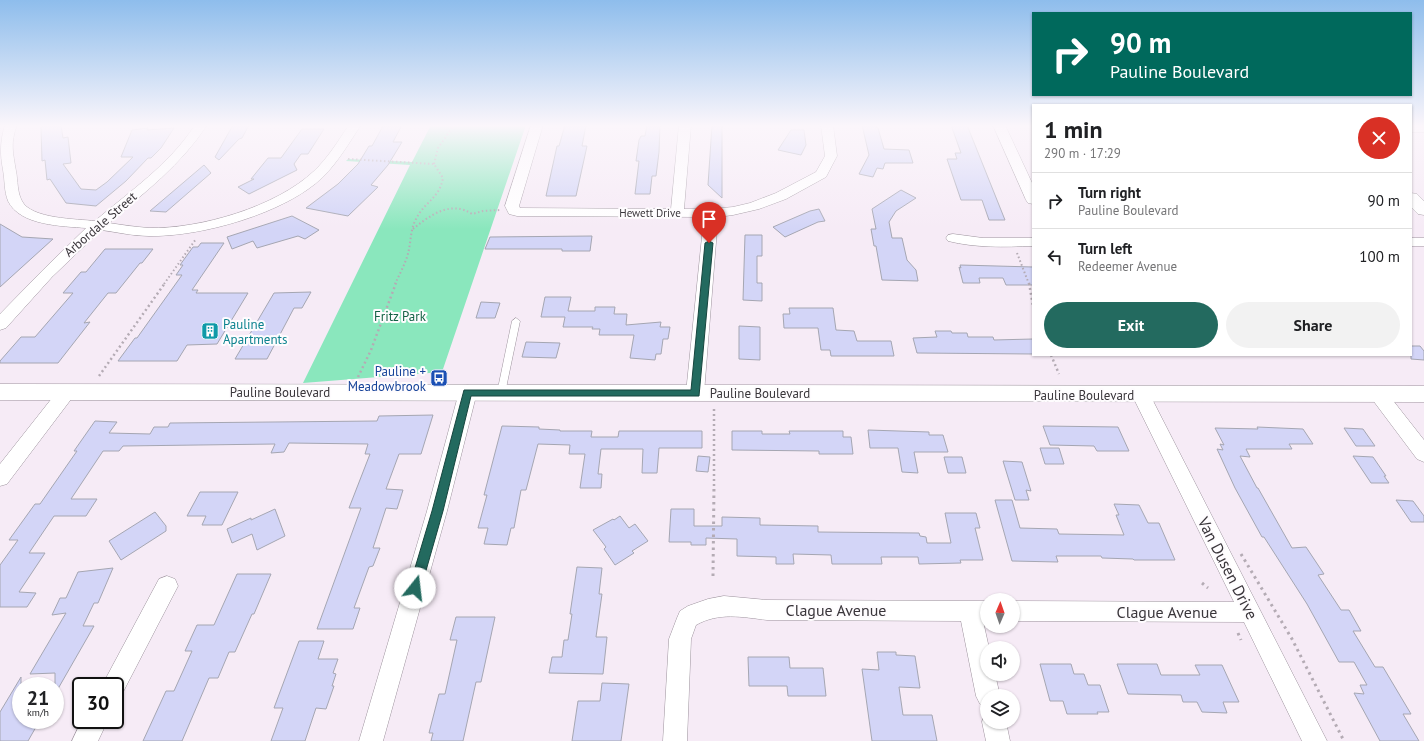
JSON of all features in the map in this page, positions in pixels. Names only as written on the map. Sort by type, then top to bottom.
[{"type":"street","name":"Arbordale Street","points":[[0,324],[56,263],[174,160]]},
{"type":"street","points":[[4,169],[14,198],[21,209],[47,220],[149,232],[197,226],[244,215],[276,202],[302,187],[322,172],[331,160]]},
{"type":"street","points":[[514,210],[514,200],[526,160]]},
{"type":"street","points":[[677,213],[682,160]]},
{"type":"street","name":"Hewett Drive","points":[[514,210],[526,213],[712,213],[733,211],[754,206],[781,196],[821,174],[829,160]]},
{"type":"street","points":[[1015,160],[1032,198]]},
{"type":"street","points":[[1412,199],[1424,210]]},
{"type":"street","points":[[695,393],[712,213]]},
{"type":"street","points":[[953,238],[969,242],[1032,242]]},
{"type":"street","points":[[1412,242],[1424,242]]},
{"type":"street","name":"Pauline Boulevard","points":[[0,392],[501,392],[1141,395],[1424,394]]},
{"type":"street","points":[[371,741],[437,511],[468,392]]},
{"type":"street","points":[[0,478],[66,393]]},
{"type":"street","points":[[1378,394],[1424,454]]},
{"type":"street","name":"Van Dusen Drive","points":[[1141,395],[1315,741]]},
{"type":"street","points":[[119,677],[167,586]]},
{"type":"street","name":"Clague Avenue","points":[[675,741],[680,639],[688,618],[712,607],[737,606],[767,610],[979,611]]},
{"type":"street","points":[[979,611],[987,689]]},
{"type":"street","name":"Clague Avenue","points":[[1020,611],[1249,612]]},
{"type":"street","points":[[84,741],[91,729]]},
{"type":"street","points":[[995,729],[998,741]]},
{"type":"lane","points":[[501,392],[516,321]]},
{"type":"path","points":[[358,160],[434,164]]},
{"type":"path","points":[[359,375],[372,350],[385,310],[409,250],[410,238],[421,209],[430,202],[441,189],[443,178],[434,164],[434,160]]},
{"type":"path","points":[[413,229],[424,219],[441,211],[458,207],[467,210],[472,214],[483,211],[514,210]]},
{"type":"path","points":[[99,376],[200,234]]},
{"type":"path","points":[[1017,252],[1029,283],[1032,300]]},
{"type":"path","points":[[1051,356],[1059,374]]},
{"type":"path","points":[[713,576],[714,404]]},
{"type":"path","points":[[1239,550],[1292,639],[1344,741]]},
{"type":"path","points":[[1202,583],[1208,588]]},
{"type":"path","points":[[1238,633],[1241,640]]},
{"type":"green space","name":"Fritz Park","points":[[347,160],[360,160],[412,162],[413,160],[514,160],[442,372],[303,383],[410,165],[346,161]]},
{"type":"building","points":[[42,160],[71,160],[71,163],[63,164],[81,189],[96,190],[107,182],[130,160],[146,160],[126,181],[96,206],[66,203],[50,179],[47,180],[45,160],[42,161]]},
{"type":"building","points":[[267,160],[297,160],[294,164],[297,170],[249,194],[238,187],[254,179],[251,179]]},
{"type":"building","points":[[361,160],[391,160],[371,185],[378,187],[348,216],[306,208],[338,184]]},
{"type":"building","points":[[554,160],[584,160],[576,196],[546,196]]},
{"type":"building","points":[[636,160],[658,160],[656,176],[652,176],[650,194],[635,194],[639,161],[636,161]]},
{"type":"building","points":[[710,160],[722,160],[722,198],[708,185]]},
{"type":"building","points":[[867,160],[912,160],[913,163],[885,163],[883,169],[877,168],[873,177],[859,174]]},
{"type":"building","points":[[947,160],[981,160],[1005,220],[989,220],[982,200],[961,200]]},
{"type":"building","points":[[204,165],[211,173],[166,212],[150,211]]},
{"type":"building","points":[[901,190],[916,198],[896,211],[889,222],[892,238],[902,238],[907,260],[916,270],[918,281],[882,280],[876,246],[874,246],[871,229],[876,229],[872,209]]},
{"type":"building","points":[[819,209],[825,221],[818,222],[785,237],[773,227],[810,211]]},
{"type":"building","points":[[292,216],[319,230],[305,239],[298,236],[257,248],[253,241],[232,249],[227,237]]},
{"type":"building","points":[[0,224],[22,237],[53,239],[0,287]]},
{"type":"building","points":[[745,235],[762,235],[762,256],[757,256],[757,283],[762,283],[762,301],[743,300]]},
{"type":"building","points":[[592,236],[590,251],[562,251],[562,249],[485,249],[490,237]]},
{"type":"building","points":[[201,243],[224,243],[192,290],[198,290],[196,293],[248,293],[217,344],[187,345],[177,361],[118,361],[135,338],[137,338],[182,275],[176,275],[183,265],[180,265],[193,247],[198,247]]},
{"type":"building","points":[[105,249],[153,249],[116,293],[108,293],[84,323],[90,322],[58,363],[0,363],[0,361],[21,337],[35,337],[73,293],[63,293],[81,272],[86,272]]},
{"type":"building","points":[[960,265],[1032,267],[1032,285],[1006,285],[1003,278],[979,278],[980,283],[963,283],[959,267],[961,268]]},
{"type":"building","points":[[311,292],[302,308],[294,308],[267,359],[235,359],[274,293]]},
{"type":"building","points":[[545,297],[571,297],[568,311],[595,311],[595,307],[615,307],[614,314],[627,314],[626,325],[661,322],[660,327],[670,327],[668,339],[663,339],[661,354],[656,354],[655,360],[630,358],[634,335],[599,335],[600,329],[592,329],[593,327],[563,327],[565,317],[541,317]]},
{"type":"building","points":[[481,302],[500,303],[495,318],[476,318]]},
{"type":"building","points":[[789,308],[833,308],[836,330],[854,331],[857,341],[891,341],[894,356],[831,356],[830,350],[821,350],[818,328],[784,328],[783,314],[790,314]]},
{"type":"building","points":[[739,326],[760,327],[760,360],[739,359]]},
{"type":"building","points":[[935,331],[967,333],[968,337],[993,337],[994,340],[1032,339],[1032,354],[917,353],[913,338],[937,337]]},
{"type":"building","points":[[526,342],[560,343],[556,358],[522,357]]},
{"type":"building","points":[[1412,346],[1420,346],[1424,351],[1424,360],[1411,359]]},
{"type":"building","points":[[433,415],[421,454],[399,454],[386,489],[403,490],[397,509],[386,508],[373,548],[380,548],[373,566],[369,567],[354,608],[360,608],[353,629],[317,629],[361,508],[349,508],[370,454],[365,454],[368,444],[289,443],[284,452],[271,453],[275,444],[123,446],[119,451],[103,451],[71,499],[97,499],[86,516],[54,516],[29,553],[45,553],[19,592],[36,593],[27,607],[0,607],[0,565],[18,540],[9,540],[35,504],[40,504],[77,451],[74,451],[95,421],[117,422],[109,433],[150,434],[154,427],[168,427],[170,423],[377,421],[379,416]]},
{"type":"building","points":[[502,426],[539,427],[539,429],[560,431],[592,431],[591,437],[618,437],[619,431],[702,431],[702,448],[659,448],[657,473],[642,473],[643,449],[601,449],[598,474],[602,474],[601,488],[580,488],[585,454],[569,454],[570,445],[538,444],[526,490],[521,490],[514,528],[511,528],[507,545],[484,544],[488,528],[478,528],[487,495],[484,495]]},
{"type":"building","points":[[1043,426],[1118,427],[1129,451],[1097,451],[1094,446],[1050,445]]},
{"type":"building","points":[[1257,427],[1303,429],[1313,444],[1289,444],[1292,449],[1246,449],[1250,457],[1240,456],[1292,548],[1306,547],[1324,574],[1318,575],[1341,610],[1349,610],[1361,631],[1353,631],[1375,667],[1383,667],[1411,714],[1403,714],[1419,741],[1380,741],[1354,693],[1364,694],[1360,685],[1367,685],[1354,662],[1339,662],[1307,604],[1264,537],[1262,537],[1235,488],[1217,449],[1223,450],[1220,444],[1224,445],[1215,428],[1258,429]]},
{"type":"building","points":[[1344,428],[1363,429],[1375,446],[1356,446]]},
{"type":"building","points":[[868,430],[929,432],[929,435],[943,435],[948,452],[914,452],[918,473],[902,472],[898,448],[870,448]]},
{"type":"building","points":[[732,431],[762,431],[762,434],[790,434],[789,431],[843,431],[843,437],[851,437],[853,454],[819,454],[819,451],[732,450]]},
{"type":"building","points":[[1040,448],[1059,448],[1064,464],[1045,464]]},
{"type":"building","points":[[698,456],[710,457],[708,472],[696,471]]},
{"type":"building","points":[[1353,456],[1373,457],[1389,483],[1371,483]]},
{"type":"building","points":[[944,457],[962,457],[966,473],[948,473]]},
{"type":"building","points":[[1003,461],[1022,462],[1031,491],[1026,490],[1029,500],[1015,500]]},
{"type":"building","points":[[200,492],[238,492],[222,525],[202,525],[206,516],[187,516]]},
{"type":"building","points":[[995,500],[1012,500],[1020,528],[1057,529],[1059,534],[1124,535],[1116,515],[1119,515],[1114,504],[1139,505],[1148,523],[1159,523],[1175,560],[1134,560],[1102,558],[1101,556],[1056,556],[1058,562],[1012,561]]},
{"type":"building","points":[[1396,500],[1413,501],[1424,516],[1424,522],[1411,522]]},
{"type":"building","points":[[275,509],[285,536],[257,550],[252,534],[232,543],[227,529]]},
{"type":"building","points":[[671,509],[694,509],[694,526],[722,526],[722,517],[760,518],[760,525],[818,526],[818,532],[919,533],[920,536],[926,537],[927,543],[951,543],[945,513],[976,513],[980,528],[975,528],[983,560],[960,560],[961,563],[919,564],[918,557],[881,557],[882,564],[832,564],[831,555],[793,554],[794,564],[776,564],[776,557],[737,556],[737,539],[706,538],[706,545],[691,545],[691,542],[669,542]]},
{"type":"building","points":[[155,512],[166,526],[166,531],[121,560],[109,541]]},
{"type":"building","points":[[620,516],[629,528],[635,524],[648,541],[632,551],[634,553],[615,565],[604,549],[606,547],[593,530]]},
{"type":"building","points":[[577,567],[602,568],[599,594],[602,594],[596,637],[607,637],[603,674],[549,673],[552,657],[562,657],[564,640],[568,640]]},
{"type":"building","points":[[113,568],[98,603],[94,603],[83,626],[94,626],[64,678],[64,677],[55,677],[55,673],[30,674],[66,613],[52,615],[60,598],[66,598],[78,572]]},
{"type":"building","points":[[237,574],[271,574],[254,614],[252,614],[235,652],[229,652],[218,678],[209,678],[182,741],[143,741],[166,691],[174,691],[192,651],[185,651],[197,625],[214,625]]},
{"type":"building","points":[[456,617],[495,617],[481,682],[476,682],[463,741],[431,741],[433,733],[429,733],[439,694],[445,694],[457,640],[450,640]]},
{"type":"building","points":[[299,641],[324,641],[318,659],[338,659],[333,673],[336,674],[332,686],[334,686],[326,709],[316,708],[305,741],[271,741],[283,708],[274,708]]},
{"type":"building","points":[[877,652],[896,652],[896,655],[915,656],[920,688],[899,687],[903,715],[932,715],[937,741],[872,741],[862,669],[879,670]]},
{"type":"building","points":[[748,657],[789,657],[790,668],[823,668],[826,696],[788,696],[787,686],[749,686]]},
{"type":"building","points":[[1040,664],[1071,664],[1074,674],[1084,674],[1088,685],[1100,685],[1109,712],[1097,712],[1098,714],[1067,714],[1063,701],[1050,701]]},
{"type":"building","points":[[1117,664],[1157,664],[1161,675],[1200,675],[1195,665],[1222,665],[1239,702],[1223,702],[1227,713],[1202,712],[1197,702],[1183,702],[1181,695],[1128,694]]},
{"type":"building","points":[[602,683],[629,684],[621,741],[572,741],[578,701],[600,701]]},
{"type":"building","points":[[12,692],[12,729],[35,729],[28,741],[0,741],[0,712]]},
{"type":"place","name":"Pauline Apartments","points":[[210,331]]},
{"type":"place","name":"Pauline + Meadowbrook","points":[[439,378]]},
{"type":"route","points":[[415,588],[468,392],[695,393],[709,243]]}]
